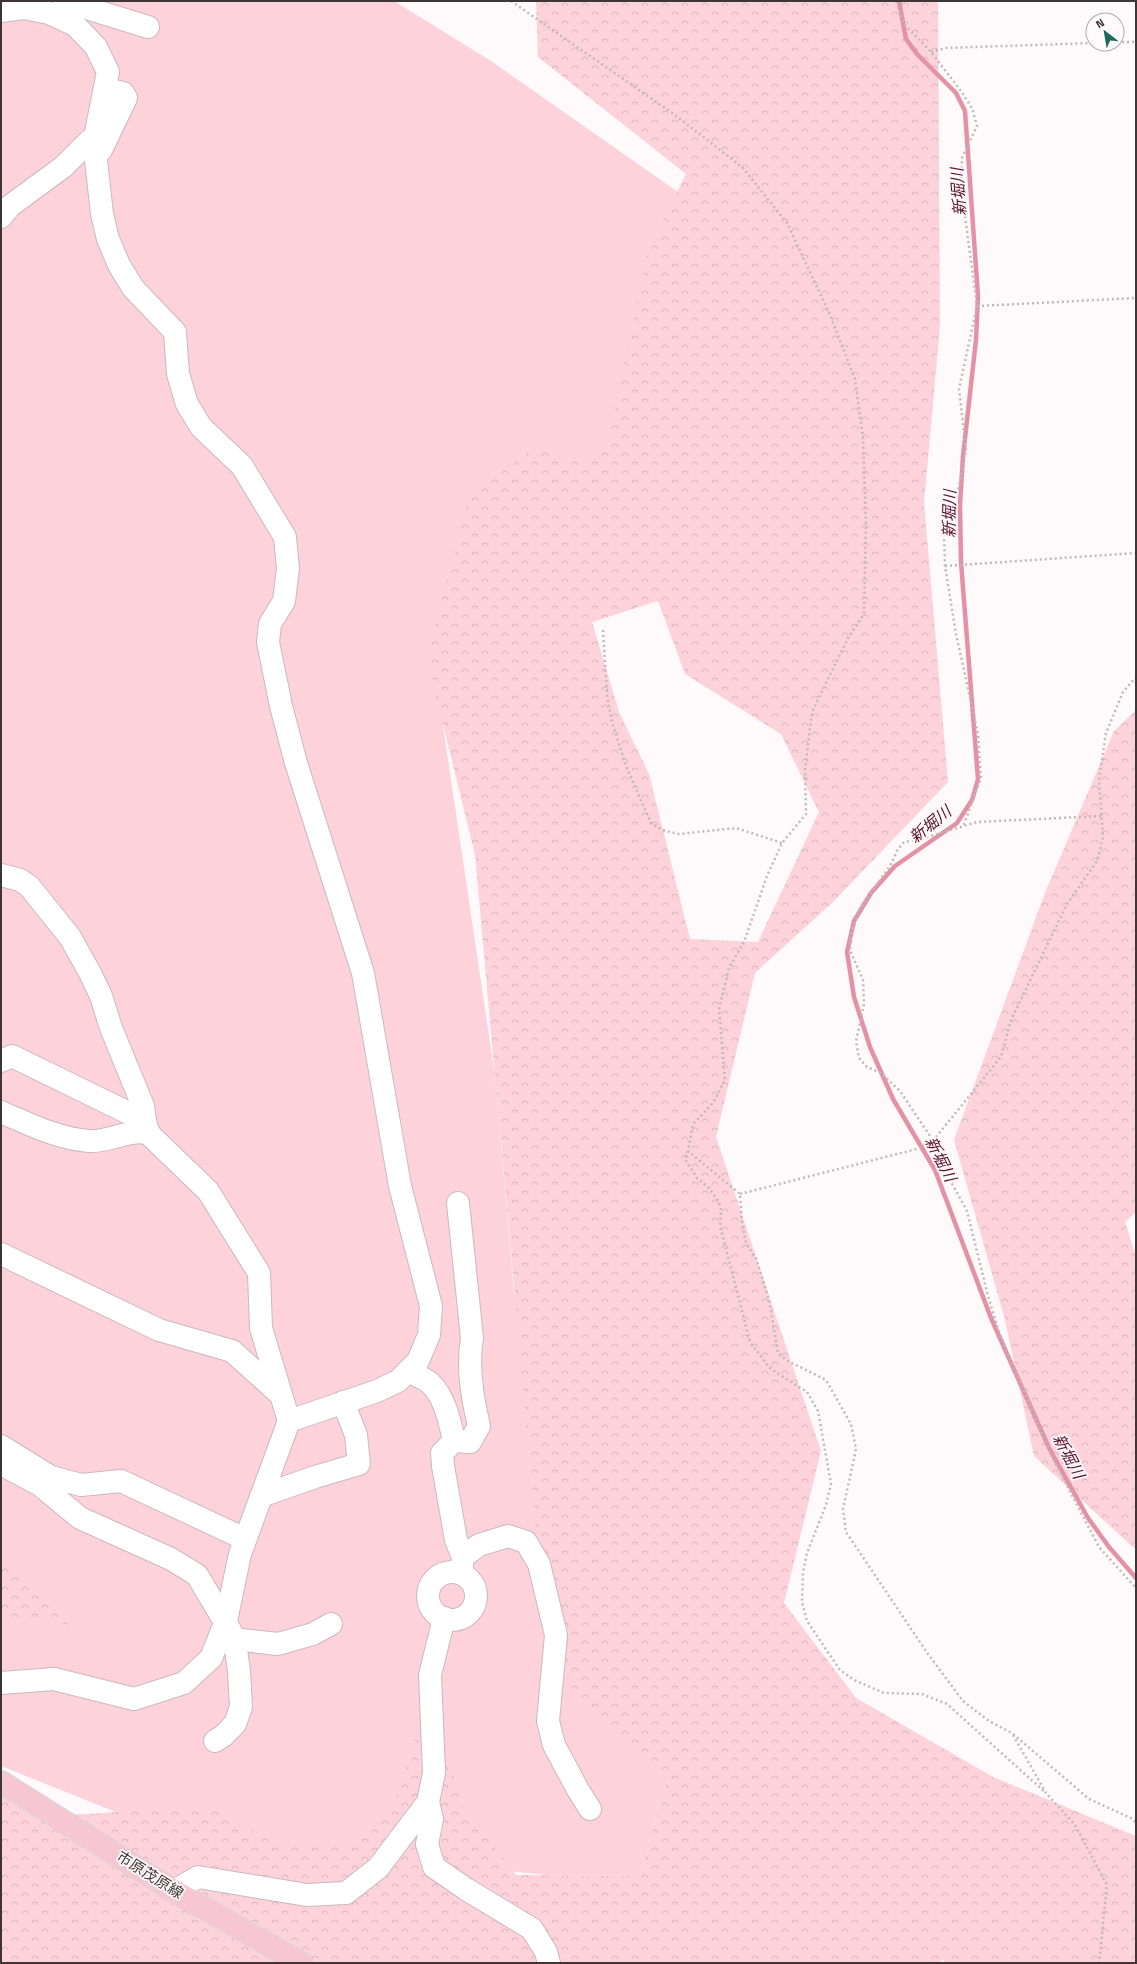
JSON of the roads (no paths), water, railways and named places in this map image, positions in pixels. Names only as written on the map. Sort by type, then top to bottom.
[{"type":"main road","name":"市原茂原線","points":[[1,1782],[174,1891],[301,1963]]},
{"type":"street","points":[[1,10],[10,1]]},
{"type":"street","points":[[64,1],[148,27]]},
{"type":"street","points":[[1,10],[24,8],[49,13],[75,25],[96,48],[108,72],[105,89],[123,92],[126,98],[94,152]]},
{"type":"street","points":[[1,217],[10,206],[63,167],[89,141],[94,152],[102,214],[108,239],[119,265],[133,288],[175,332],[178,374],[187,404],[201,427],[225,448],[242,466],[285,537],[288,568],[284,601],[270,624],[268,642],[281,706],[296,763],[363,973],[400,1186],[431,1306],[429,1335],[418,1361],[398,1381],[377,1391],[288,1421]]},
{"type":"street","points":[[1,875],[20,880],[29,886],[70,937],[101,996],[111,1028],[144,1106],[147,1127],[144,1132],[90,1142],[72,1139],[36,1127],[1,1112]]},
{"type":"street","points":[[1,1061],[12,1056],[147,1127],[208,1191],[259,1273],[261,1328],[288,1421],[240,1554],[230,1630],[211,1658],[184,1683],[134,1699],[54,1679],[1,1683]]},
{"type":"street","points":[[458,1203],[472,1338],[470,1350],[472,1394],[479,1426],[470,1442],[454,1441],[442,1453],[456,1540],[462,1566],[474,1586],[476,1595],[475,1604],[470,1612],[462,1618],[453,1620],[444,1618],[436,1613],[431,1606],[429,1597],[430,1588],[435,1580],[443,1574],[452,1572],[462,1566],[479,1545],[508,1536],[526,1542],[539,1564],[556,1635],[548,1721],[554,1745],[590,1809]]},
{"type":"street","points":[[1,1254],[159,1330],[232,1351],[281,1395]]},
{"type":"street","points":[[408,1371],[430,1383],[439,1396],[450,1422],[454,1441]]},
{"type":"street","points":[[261,1496],[315,1477],[359,1464],[356,1435],[343,1402]]},
{"type":"street","points":[[1,1446],[51,1477],[81,1485],[121,1481],[245,1539]]},
{"type":"street","points":[[1,1464],[40,1485],[80,1518],[171,1558],[197,1576],[230,1630],[239,1670],[241,1707],[235,1724],[215,1741]]},
{"type":"street","points":[[444,1618],[430,1675],[434,1773],[428,1802],[432,1819],[427,1844],[434,1867],[466,1889],[532,1929],[546,1952],[549,1963]]},
{"type":"street","points":[[230,1630],[278,1644],[313,1634],[331,1624]]},
{"type":"street","points":[[174,1891],[198,1877],[307,1895],[346,1893],[378,1868],[428,1802]]},
{"type":"waterway","name":"新堀川","points":[[899,1],[906,39],[917,54],[956,93],[965,111],[978,296],[976,340],[963,456],[960,505],[961,562],[978,779],[972,800],[957,823],[895,866],[871,893],[854,921],[847,952],[854,997],[870,1047],[893,1099],[935,1170],[991,1318],[1049,1448],[1088,1518],[1109,1547],[1136,1578]]}]
